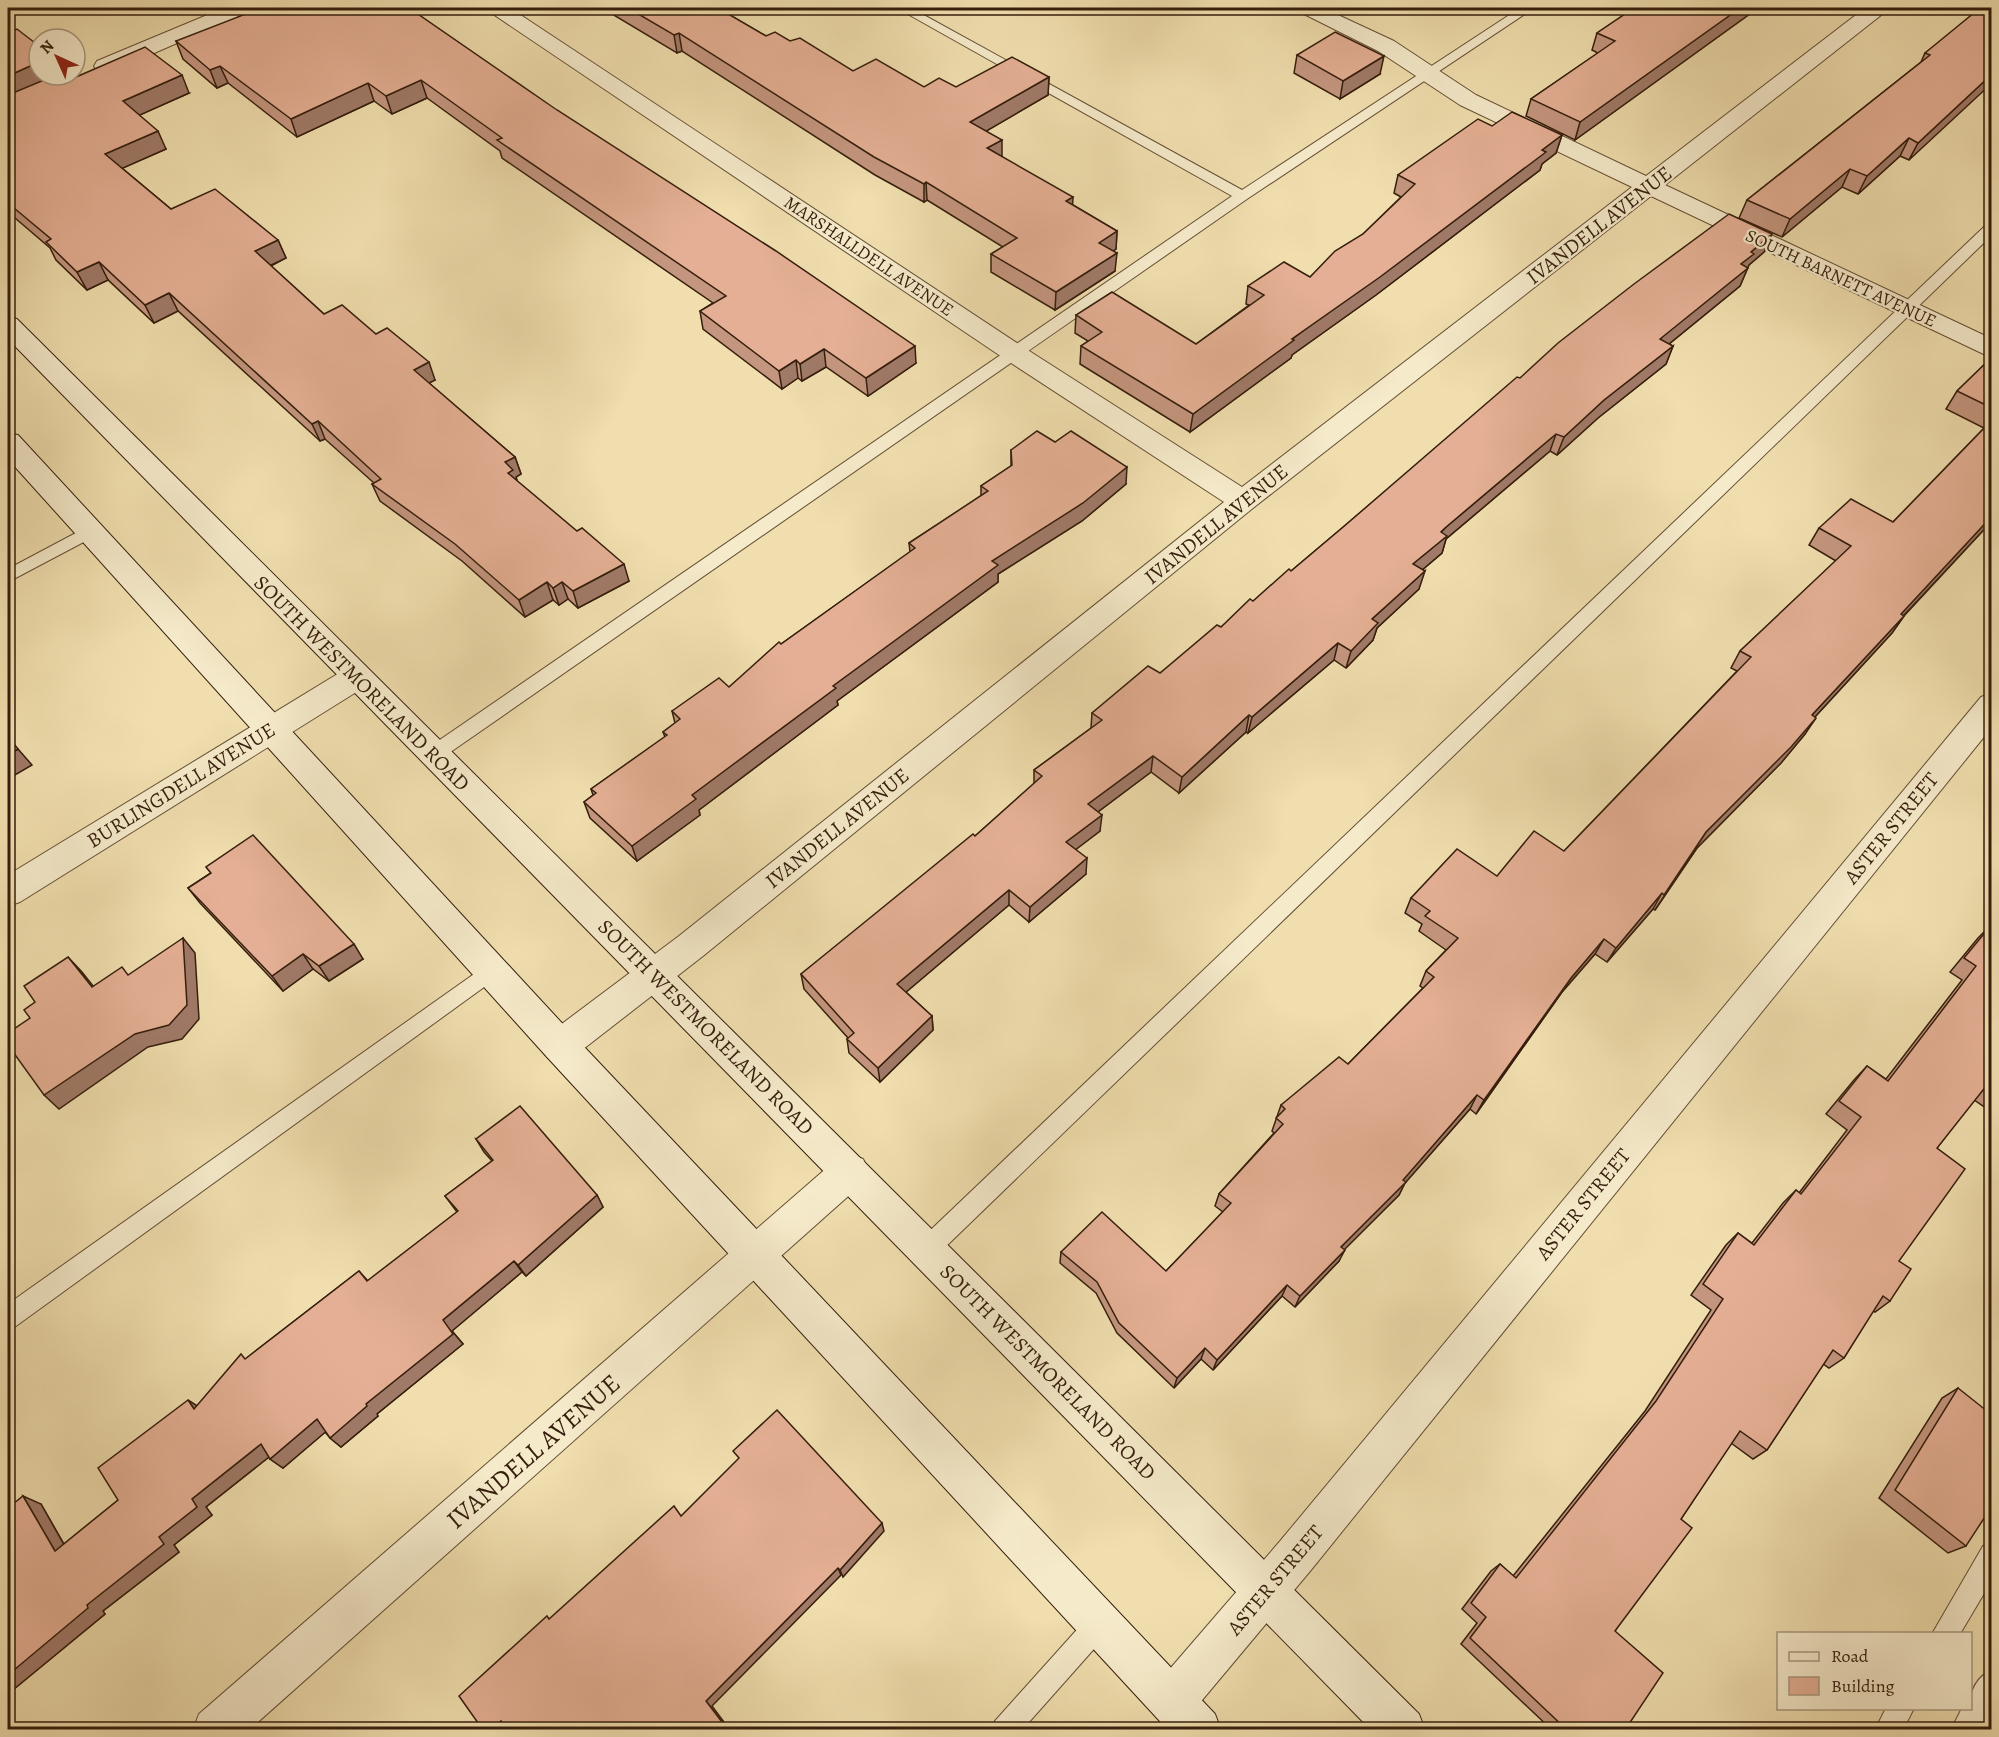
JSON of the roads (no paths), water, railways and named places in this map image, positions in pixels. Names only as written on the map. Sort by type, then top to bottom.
[{"type":"street","points":[[87,74],[241,8]]},
{"type":"street","name":"MARSHALLDELL AVENUE","points":[[497,8],[1014,353],[1243,501]]},
{"type":"street","name":"SOUTH BARNETT AVENUE","points":[[1307,8],[1386,46],[1468,100],[1992,350]]},
{"type":"street","name":"IVANDELL AVENUE","points":[[560,1046],[654,975],[1243,501],[1878,8]]},
{"type":"street","name":"SOUTH WESTMORELAND ROAD","points":[[11,334],[850,1171],[1402,1730]]},
{"type":"street","points":[[8,442],[560,1046],[1199,1730]]},
{"type":"street","name":"BURLINGDELL AVENUE","points":[[8,892],[355,678]]},
{"type":"street","name":"ASTER STREET","points":[[1172,1701],[1265,1592],[1992,705]]},
{"type":"street","name":"IVANDELL AVENUE","points":[[215,1730],[756,1257],[850,1171]]},
{"type":"lane","points":[[903,8],[1242,196]]},
{"type":"lane","points":[[432,755],[1242,196],[1528,8]]},
{"type":"lane","points":[[927,1249],[1992,227]]},
{"type":"lane","points":[[8,576],[89,532]]},
{"type":"lane","points":[[8,1318],[491,971]]},
{"type":"lane","points":[[1946,1632],[1992,1555]]},
{"type":"lane","points":[[1004,1730],[1100,1623]]},
{"type":"lane","points":[[1964,1730],[1992,1683]]},
{"type":"lane","points":[[1888,1730],[1900,1710]]}]
